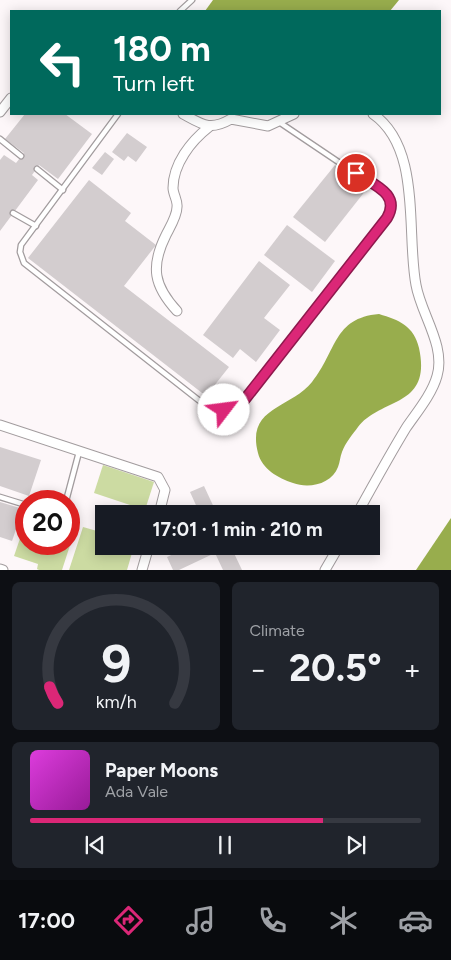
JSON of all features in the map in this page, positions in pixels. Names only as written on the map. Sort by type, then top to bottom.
[{"type":"street","points":[[0,112],[10,99]]},
{"type":"street","points":[[184,115],[209,127],[221,126],[230,119],[268,126],[292,115]]},
{"type":"street","points":[[362,505],[392,452],[433,387],[439,368],[436,344],[420,304],[415,283],[404,164],[388,126],[374,115]]},
{"type":"street","points":[[177,311],[160,291],[156,269],[165,236],[178,207],[173,188],[179,166],[188,149],[209,127]]},
{"type":"street","points":[[0,424],[158,478],[165,490],[162,505]]},
{"type":"street","points":[[142,570],[146,555]]},
{"type":"street","points":[[325,570],[334,555]]},
{"type":"lane","points":[[181,10],[192,0]]},
{"type":"lane","points":[[117,115],[21,245],[20,252],[24,263],[202,402],[213,408],[224,410],[242,403],[392,209],[392,201],[386,194],[279,122]]},
{"type":"lane","points":[[0,139],[21,156]]},
{"type":"lane","points":[[37,169],[63,190]]},
{"type":"lane","points":[[14,213],[36,226]]},
{"type":"lane","points":[[69,490],[79,450]]},
{"type":"lane","points":[[0,497],[15,502]]},
{"type":"shaded area","points":[[213,0],[399,0],[391,10],[206,10]]},
{"type":"shaded area","points":[[379,314],[405,325],[417,340],[421,367],[418,381],[402,399],[368,417],[358,427],[343,449],[339,465],[331,478],[319,484],[299,485],[276,476],[260,459],[256,438],[258,426],[272,410],[303,391],[312,382],[344,329],[364,317]]},
{"type":"shaded area","points":[[103,465],[154,482],[147,505],[130,505],[94,493]]},
{"type":"shaded area","points":[[451,518],[451,570],[416,570]]},
{"type":"shaded area","points":[[83,527],[95,530],[95,555],[131,555],[127,570],[69,570],[74,555],[80,555],[80,536]]},
{"type":"shaded area","points":[[15,553],[15,555],[67,555],[62,570],[39,570],[37,569],[38,564],[14,556]]},
{"type":"building","points":[[24,115],[66,115],[92,134],[58,179],[39,165],[32,175],[38,180],[0,231],[0,160],[4,155],[16,163],[24,153],[5,139]]},
{"type":"building","points":[[127,133],[147,147],[136,162],[128,156],[124,161],[112,152]]},
{"type":"building","points":[[105,152],[114,159],[102,175],[92,168]]},
{"type":"building","points":[[335,165],[366,190],[325,242],[293,217]]},
{"type":"building","points":[[89,180],[131,213],[125,221],[156,245],[124,286],[229,367],[206,396],[28,258]]},
{"type":"building","points":[[287,225],[335,261],[312,292],[264,255]]},
{"type":"building","points":[[259,261],[290,285],[264,318],[280,330],[256,362],[240,349],[233,358],[203,335]]},
{"type":"building","points":[[0,447],[41,460],[31,490],[15,491],[0,486]]},
{"type":"building","points":[[204,486],[213,505],[196,505],[190,492]]},
{"type":"building","points":[[0,502],[15,507],[15,532],[12,541],[0,537]]},
{"type":"building","points":[[171,555],[211,555],[179,570],[173,570],[167,557]]},
{"type":"building","points":[[216,555],[235,555],[242,570],[223,570]]},
{"type":"route","points":[[224,410],[242,403],[387,218],[392,209],[392,201],[386,194],[356,173]]}]
